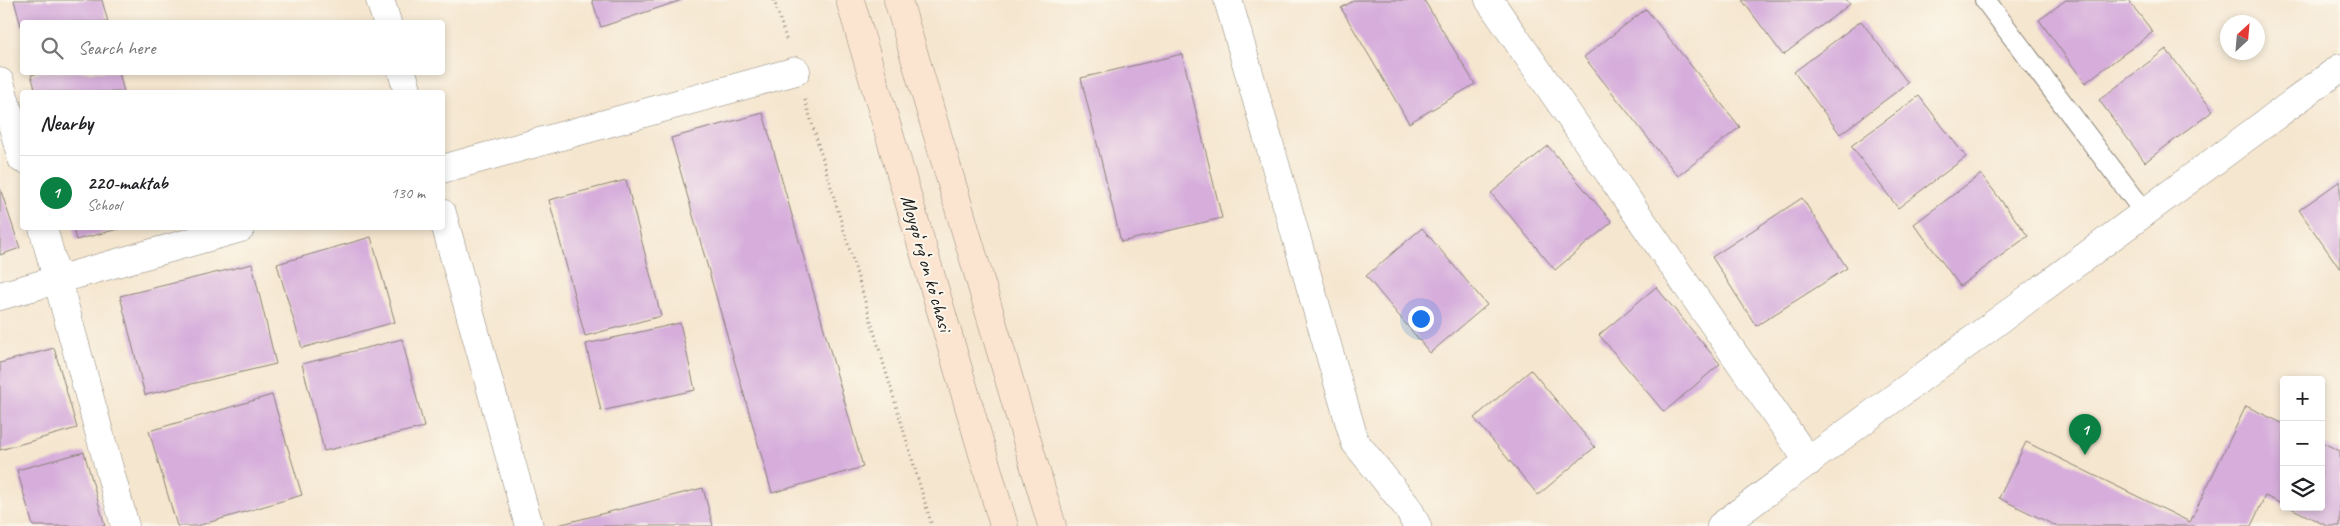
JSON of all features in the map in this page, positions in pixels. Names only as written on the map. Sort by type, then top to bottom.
[{"type":"main road","name":"Moyqoʻrgʻon koʻchasi","points":[[850,0],[1004,526]]},
{"type":"main road","points":[[898,0],[1052,526]]},
{"type":"street","points":[[380,0],[386,20]]},
{"type":"street","points":[[1228,0],[1356,442],[1408,508],[1417,526]]},
{"type":"street","points":[[1489,0],[1809,462]]},
{"type":"street","points":[[1721,526],[2340,68]]},
{"type":"street","points":[[445,168],[796,71]]},
{"type":"street","points":[[403,75],[407,90]]},
{"type":"street","points":[[0,82],[20,152]]},
{"type":"street","points":[[445,224],[529,526]]},
{"type":"street","points":[[44,230],[125,526]]},
{"type":"street","points":[[0,296],[234,230]]},
{"type":"lane","points":[[1985,0],[2145,213]]},
{"type":"path","points":[[774,0],[932,526]]},
{"type":"building","points":[[14,0],[102,0],[107,20],[20,20],[20,22]]},
{"type":"building","points":[[592,0],[682,0],[601,27]]},
{"type":"building","points":[[1355,0],[1424,0],[1475,84],[1409,123],[1341,8]]},
{"type":"building","points":[[1742,0],[1847,0],[1850,4],[1783,55]]},
{"type":"building","points":[[2066,0],[2128,0],[2153,32],[2085,83],[2039,20]]},
{"type":"building","points":[[1646,9],[1740,127],[1678,176],[1584,57]]},
{"type":"building","points":[[1861,21],[1908,83],[1840,134],[1794,72]]},
{"type":"building","points":[[2166,49],[2213,111],[2145,162],[2099,100]]},
{"type":"building","points":[[1182,54],[1222,218],[1121,242],[1081,78]]},
{"type":"building","points":[[31,75],[120,75],[124,90],[35,90]]},
{"type":"building","points":[[1919,96],[1966,157],[1898,208],[1851,146]]},
{"type":"building","points":[[763,113],[863,467],[772,493],[671,138]]},
{"type":"building","points":[[1548,146],[1612,222],[1555,270],[1491,193]]},
{"type":"building","points":[[1981,174],[2028,236],[1960,286],[1914,224]]},
{"type":"building","points":[[626,180],[661,316],[585,336],[549,200]]},
{"type":"building","points":[[2340,181],[2340,269],[2299,210]]},
{"type":"building","points":[[0,188],[20,248],[0,255]]},
{"type":"building","points":[[1802,198],[1847,268],[1756,326],[1712,257]]},
{"type":"building","points":[[1422,228],[1487,305],[1430,353],[1366,276]]},
{"type":"building","points":[[74,230],[114,230],[76,240]]},
{"type":"building","points":[[371,237],[395,322],[302,348],[277,264]]},
{"type":"building","points":[[252,264],[276,364],[145,395],[120,296]]},
{"type":"building","points":[[1656,287],[1720,364],[1664,412],[1599,335]]},
{"type":"building","points":[[680,323],[695,390],[601,411],[586,344]]},
{"type":"building","points":[[402,339],[424,427],[324,451],[302,364]]},
{"type":"building","points":[[54,348],[77,428],[0,450],[0,363]]},
{"type":"building","points":[[1531,370],[1595,447],[1538,495],[1474,418]]},
{"type":"building","points":[[272,395],[302,495],[197,526],[177,526],[149,431]]},
{"type":"building","points":[[2246,406],[2280,422],[2280,503],[2265,496],[2251,526],[2056,526],[1999,498],[2026,442],[2190,522]]},
{"type":"building","points":[[2325,444],[2340,451],[2340,526],[2327,526],[2297,511],[2325,511]]},
{"type":"building","points":[[84,452],[105,526],[33,526],[17,470]]},
{"type":"building","points":[[703,488],[713,526],[558,526],[558,525]]},
{"type":"place","name":"220-maktab","points":[[2085,455]]}]
